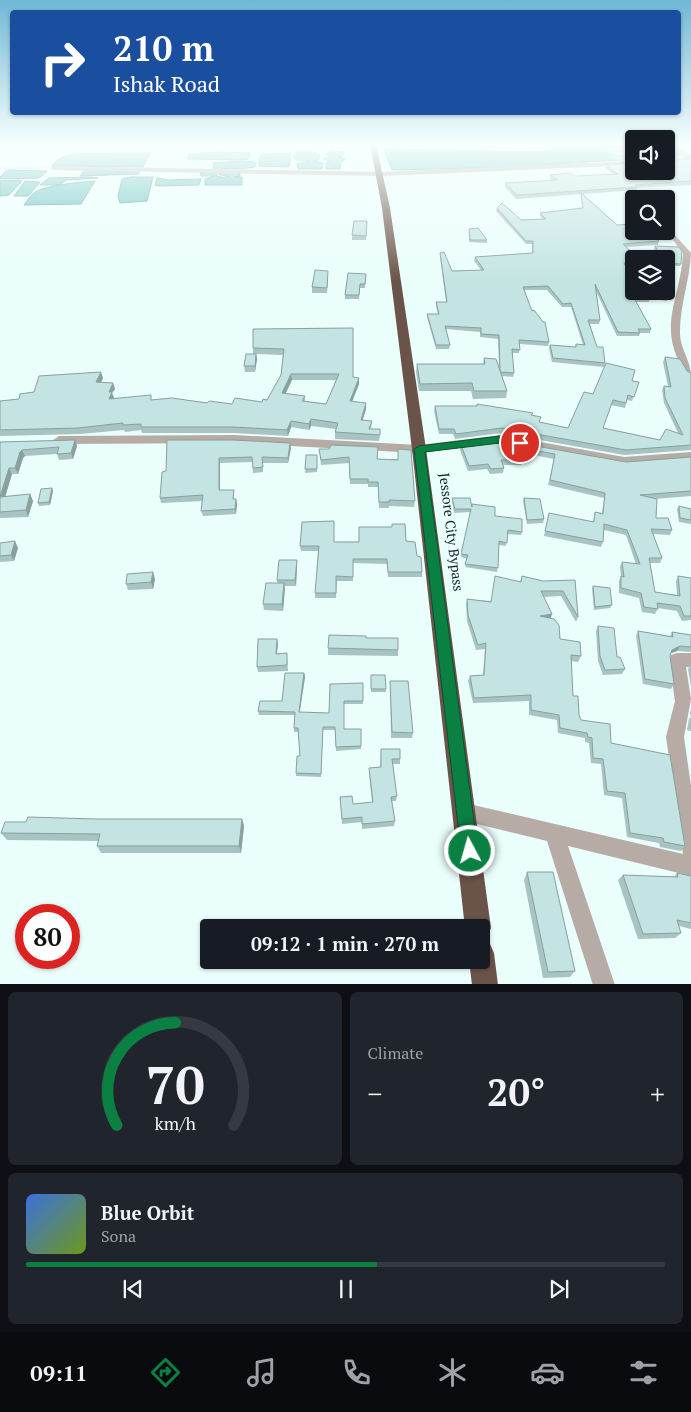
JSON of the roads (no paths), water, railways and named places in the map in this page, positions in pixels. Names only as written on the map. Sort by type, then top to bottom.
[{"type":"highway","name":"Jessore City Bypass","points":[[383,190],[419,449],[477,919]]},
{"type":"highway","points":[[483,969],[485,984]]},
{"type":"street","points":[[675,238],[688,253],[687,271],[675,332],[682,360],[691,373]]},
{"type":"street","points":[[46,441],[234,439],[419,449],[500,440],[624,461],[691,456]]},
{"type":"street","points":[[691,660],[677,660],[683,701],[675,737],[691,851]]},
{"type":"street","points":[[465,812],[691,866]]},
{"type":"street","points":[[554,834],[604,984]]},
{"type":"water","points":[[0,190],[14,190],[9,195],[0,196]]},
{"type":"water","points":[[18,190],[33,190],[28,196],[14,196]]},
{"type":"water","points":[[39,190],[90,190],[81,204],[24,205]]},
{"type":"water","points":[[119,190],[150,190],[147,201],[120,203],[118,196]]}]
